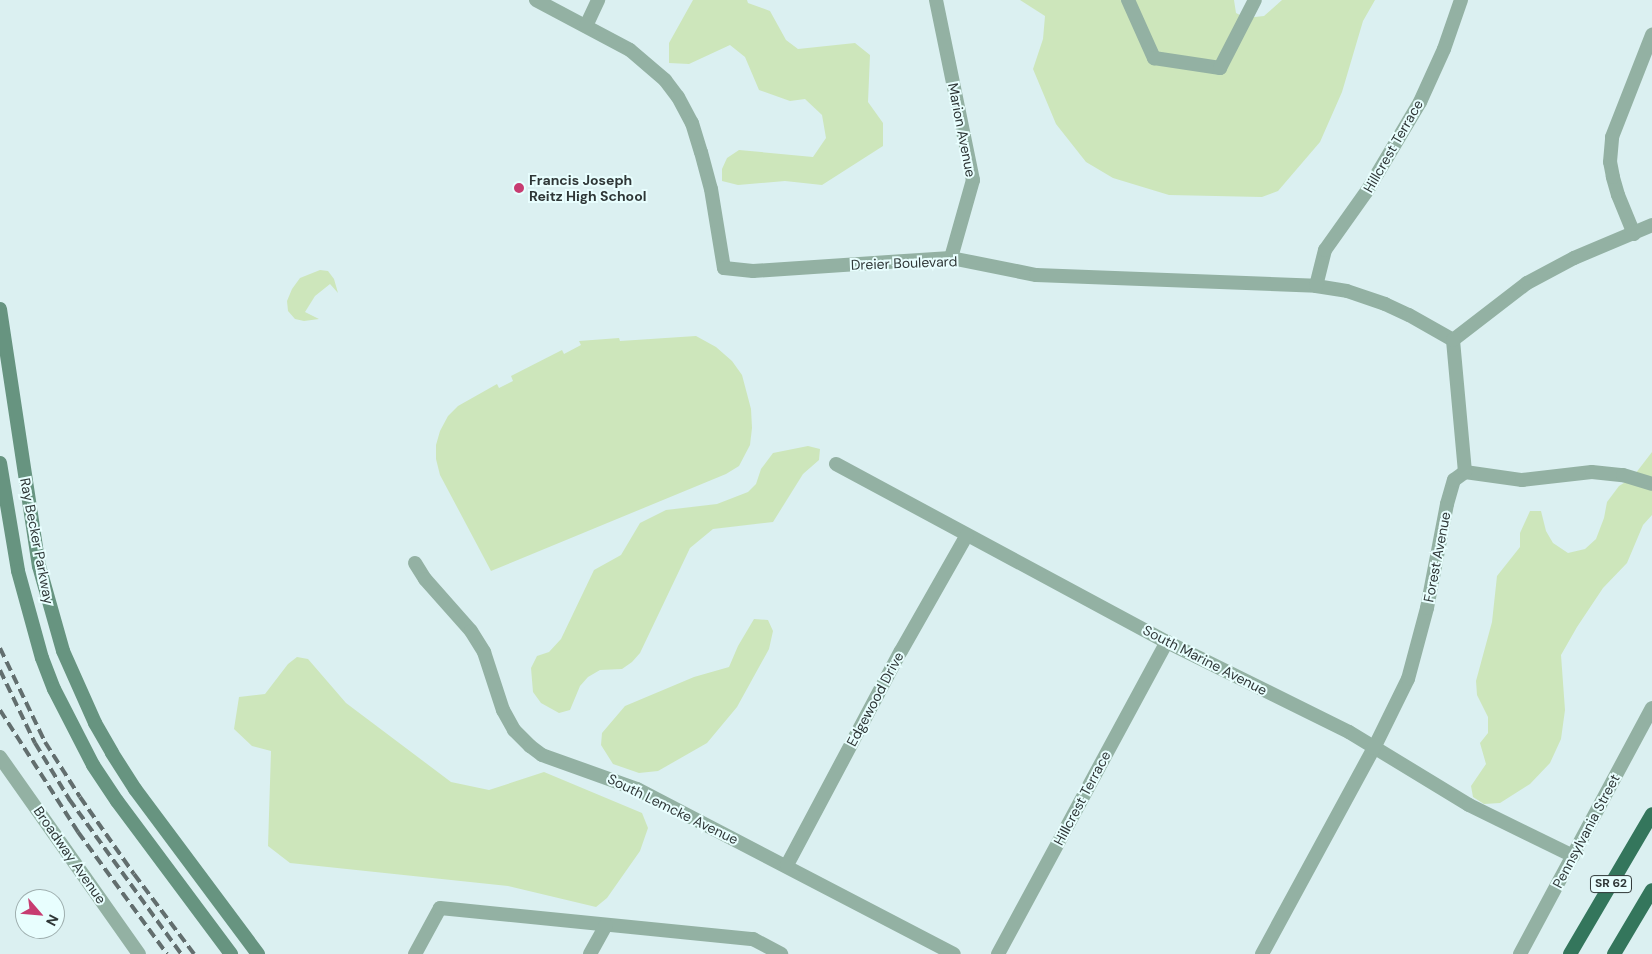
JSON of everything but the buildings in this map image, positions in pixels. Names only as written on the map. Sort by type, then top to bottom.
[{"type":"highway","name":"SR 62","points":[[1570,954],[1652,814]]},
{"type":"highway","name":"SR 62","points":[[1614,954],[1652,890]]},
{"type":"main road","name":"Ray Becker Parkway","points":[[0,309],[38,557],[62,651],[95,723],[112,754],[258,954]]},
{"type":"main road","name":"Ray Becker Parkway","points":[[0,462],[18,571],[34,634],[54,689],[76,734],[112,794],[231,954]]},
{"type":"street","name":"Dreier Boulevard","points":[[536,0],[630,50],[651,66],[678,97],[692,123],[701,152],[712,198],[724,268],[753,271],[950,258],[1016,272],[1055,276],[1316,286],[1347,292],[1384,304],[1422,322],[1453,340]]},
{"type":"street","points":[[586,26],[598,0]]},
{"type":"street","name":"Marion Avenue","points":[[936,0],[973,180],[950,258]]},
{"type":"street","points":[[1128,0],[1154,58],[1217,68],[1220,68],[1255,0]]},
{"type":"street","name":"Hillcrest Terrace","points":[[1316,286],[1325,250],[1372,184],[1420,102],[1444,49],[1461,0]]},
{"type":"street","points":[[1634,234],[1618,195],[1613,177],[1610,162],[1612,136],[1652,35]]},
{"type":"street","points":[[1652,225],[1574,258],[1527,283],[1453,340],[1465,472],[1502,479],[1522,480],[1592,472],[1623,475],[1652,484]]},
{"type":"street","name":"South Marine Avenue","points":[[836,464],[1167,642],[1340,728],[1469,805],[1573,856]]},
{"type":"street","name":"Forest Avenue","points":[[1262,954],[1374,748],[1408,679],[1427,608],[1447,504],[1454,480],[1465,472]]},
{"type":"street","name":"Edgewood Drive","points":[[787,866],[901,651],[967,535]]},
{"type":"street","name":"South Lemcke Avenue","points":[[415,563],[425,579],[457,613],[476,638],[491,668],[503,710],[514,730],[542,755],[637,789],[954,954]]},
{"type":"street","name":"Hillcrest Terrace","points":[[998,954],[1167,642]]},
{"type":"street","name":"Pennsylvania Street","points":[[1520,954],[1652,708]]},
{"type":"street","name":"Broadway Avenue","points":[[0,757],[139,954]]},
{"type":"street","points":[[415,954],[440,908],[753,940],[781,954]]},
{"type":"street","points":[[590,954],[606,925]]},
{"type":"green space","points":[[693,0],[747,0],[748,3],[770,11],[786,40],[798,49],[855,43],[870,55],[868,102],[883,123],[883,146],[822,185],[785,181],[738,185],[722,181],[722,169],[727,158],[739,150],[813,157],[826,138],[822,115],[805,99],[790,101],[759,90],[745,57],[730,45],[689,64],[669,63],[669,43]]},
{"type":"green space","points":[[1020,0],[1234,0],[1236,13],[1246,18],[1264,16],[1282,0],[1375,0],[1363,21],[1342,92],[1320,142],[1278,191],[1262,197],[1169,195],[1113,178],[1086,162],[1056,124],[1033,69],[1043,39],[1045,16]]},
{"type":"green space","points":[[320,270],[328,271],[334,279],[338,293],[330,284],[315,296],[305,312],[319,319],[304,321],[295,319],[288,311],[287,301],[292,289],[300,278]]},
{"type":"green space","points":[[696,336],[716,347],[732,361],[742,375],[751,409],[752,428],[750,445],[739,466],[726,474],[491,571],[440,475],[436,459],[436,445],[440,431],[448,416],[458,406],[497,384],[499,388],[513,381],[511,376],[562,350],[564,354],[581,345],[579,341],[619,338],[620,341]]},
{"type":"green space","points":[[808,446],[820,449],[819,460],[803,474],[773,522],[713,529],[690,548],[640,653],[632,662],[622,669],[600,670],[588,677],[580,686],[570,710],[559,713],[541,703],[533,692],[531,668],[537,656],[549,652],[561,639],[594,570],[621,555],[640,523],[666,510],[717,504],[748,492],[756,484],[761,469],[773,453]]},
{"type":"green space","points":[[1652,452],[1652,515],[1643,525],[1627,563],[1603,588],[1561,655],[1565,710],[1561,739],[1550,763],[1530,784],[1500,803],[1484,804],[1473,797],[1471,786],[1486,764],[1480,743],[1488,733],[1488,717],[1477,695],[1476,681],[1492,622],[1497,576],[1520,547],[1520,533],[1530,511],[1541,511],[1546,531],[1553,543],[1568,553],[1585,549],[1596,539],[1604,518],[1607,502],[1619,486],[1632,478]]},
{"type":"green space","points":[[754,619],[768,620],[773,631],[769,649],[737,707],[707,743],[658,771],[639,773],[613,764],[601,745],[602,733],[625,706],[694,677],[729,667],[738,646]]},
{"type":"green space","points":[[297,657],[308,659],[346,703],[451,782],[489,790],[544,772],[642,813],[648,828],[640,851],[607,898],[596,907],[508,886],[290,863],[268,846],[271,751],[252,746],[234,729],[239,697],[265,694],[288,664]]},
{"type":"railway","points":[[0,648],[45,742],[80,797],[134,874],[194,954]]},
{"type":"railway","points":[[0,670],[35,743],[69,799],[181,954]]},
{"type":"railway","points":[[0,710],[78,832],[167,954]]},
{"type":"place","name":"Francis Joseph Reitz High School","points":[[519,188]]}]
